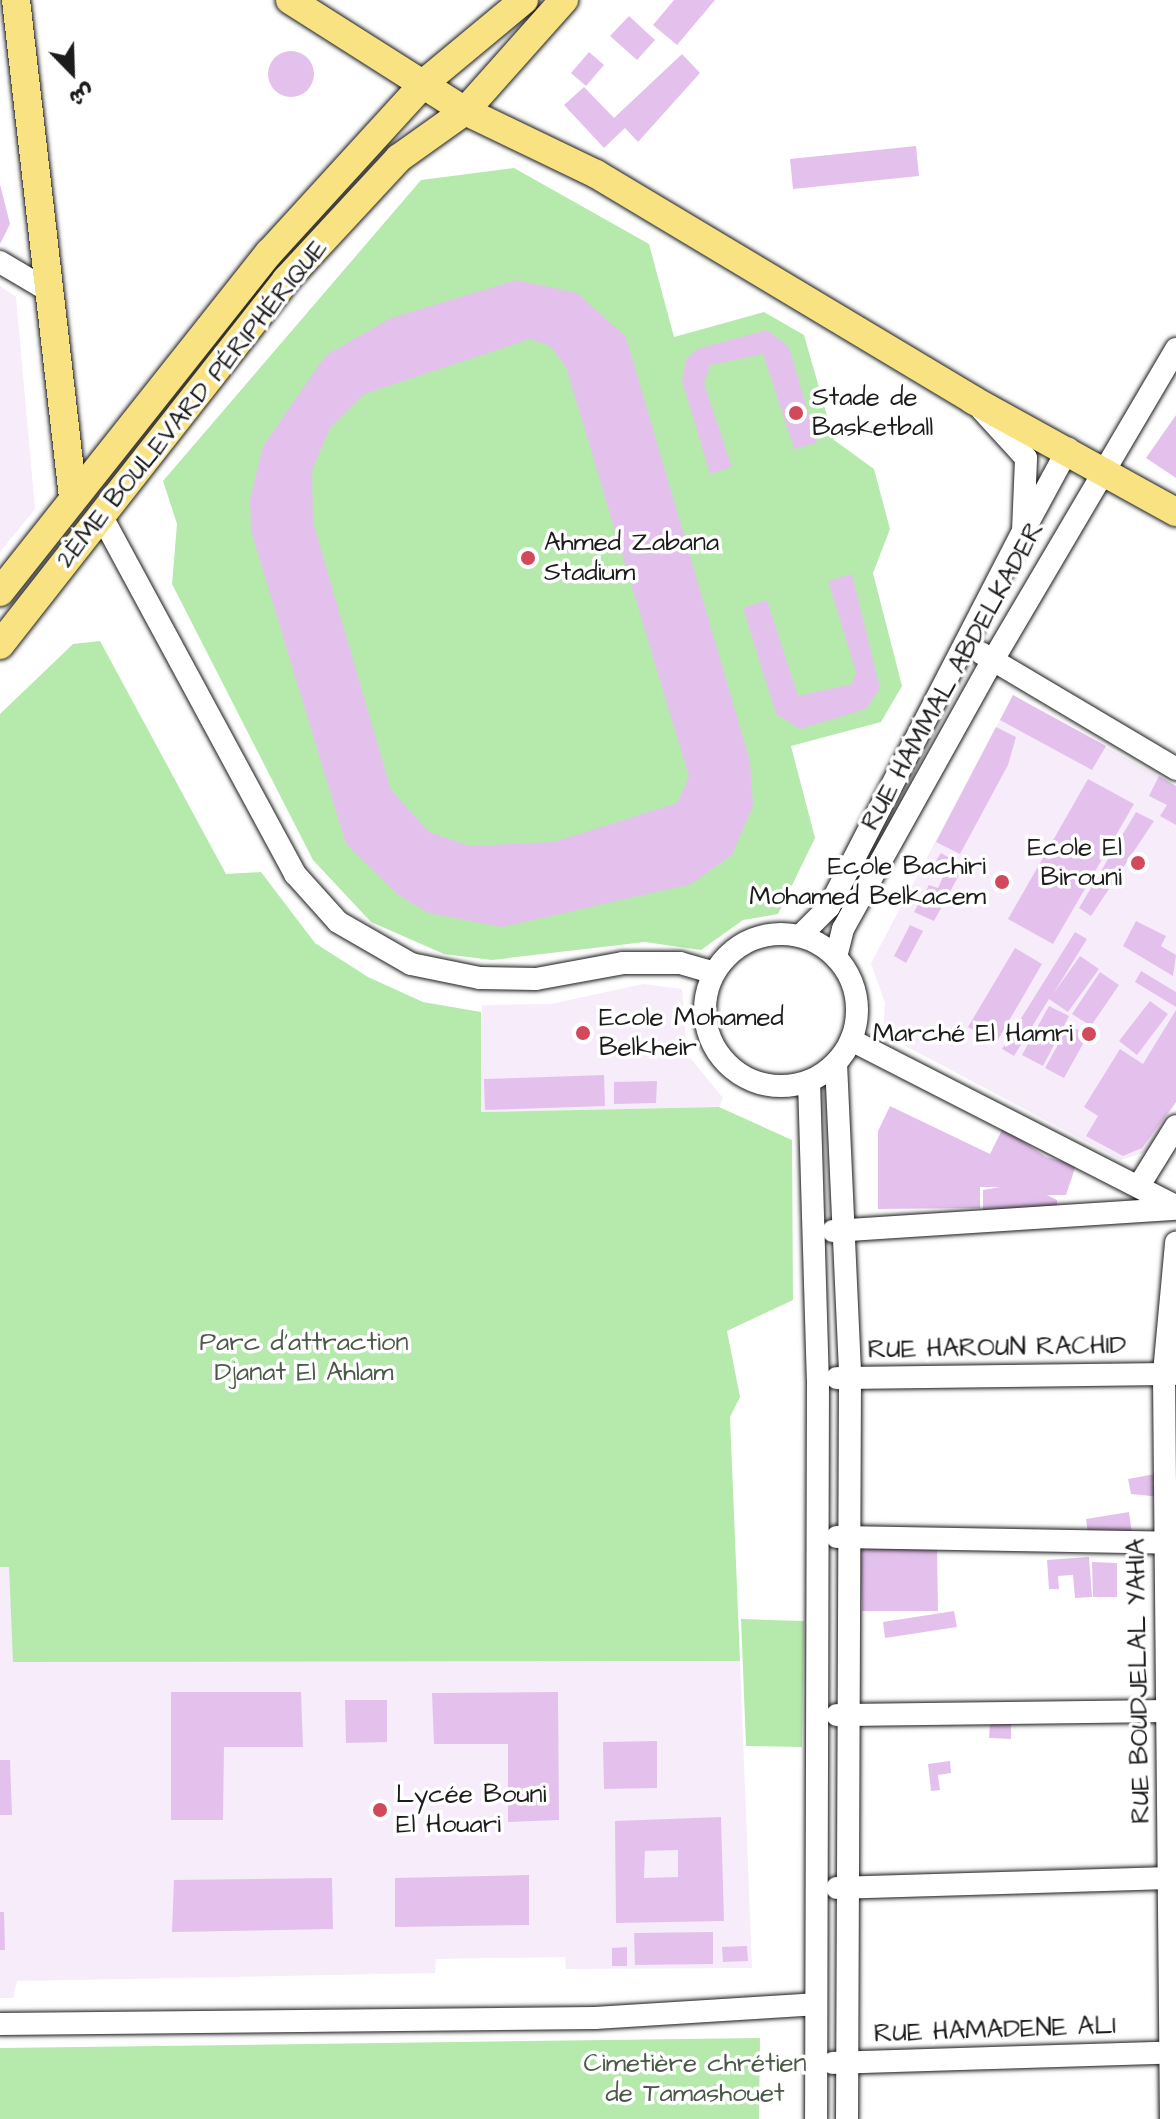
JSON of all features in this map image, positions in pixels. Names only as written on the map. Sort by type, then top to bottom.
[{"type":"main road","points":[[16,0],[73,497]]},
{"type":"main road","points":[[290,0],[465,111],[596,174],[973,400],[1104,468],[1176,512]]},
{"type":"main road","name":"2ÈME BOULEVARD PÉRIPHÉRIQUE","points":[[0,592],[269,253],[424,83],[524,0]]},
{"type":"main road","name":"2ÈME BOULEVARD PÉRIPHÉRIQUE","points":[[0,645],[286,280],[399,158],[465,111],[564,0]]},
{"type":"street","points":[[0,262],[49,291]]},
{"type":"street","name":"RUE HAMMAL ABDELKADER","points":[[836,957],[843,929],[993,660],[1176,349]]},
{"type":"street","points":[[973,400],[1026,458],[1023,531]]},
{"type":"street","points":[[800,936],[829,907],[1068,449]]},
{"type":"street","points":[[102,517],[295,874],[338,922],[411,964],[480,978],[536,979],[623,963],[680,963],[714,973]]},
{"type":"street","points":[[967,643],[1176,769]]},
{"type":"street","points":[[774,934],[800,936],[836,957],[852,982],[857,1009],[851,1040],[836,1063],[809,1081],[774,1086],[739,1074],[721,1057],[704,1004],[714,973],[738,946],[774,934]]},
{"type":"street","points":[[851,1040],[1140,1184],[1176,1208]]},
{"type":"street","points":[[836,1063],[846,1230],[850,1377],[847,2119]]},
{"type":"street","points":[[809,1081],[816,1232],[818,1378],[816,2119]]},
{"type":"street","points":[[1140,1184],[1176,1126]]},
{"type":"street","points":[[816,1232],[1176,1208]]},
{"type":"street","name":"RUE BOUDJELAL YAHIA","points":[[1171,2119],[1170,1374],[1176,1243]]},
{"type":"street","name":"RUE HAROUN RACHID","points":[[818,1378],[1170,1374]]},
{"type":"street","points":[[818,1538],[1171,1543]]},
{"type":"street","points":[[818,1715],[1172,1711]]},
{"type":"street","points":[[817,1889],[1173,1878]]},
{"type":"street","points":[[0,2024],[595,2018],[815,2004]]},
{"type":"street","name":"RUE HAMADENE ALI","points":[[816,2064],[1173,2052]]},
{"type":"shaded area","points":[[0,286],[16,297],[35,509],[0,552]]},
{"type":"shaded area","points":[[1013,695],[1176,786],[1176,1102],[1146,1152],[1121,1160],[883,1034],[885,1003],[871,963]]},
{"type":"shaded area","name":"Ecole Mohamed Belkheir","points":[[643,984],[682,989],[687,1054],[723,1098],[719,1107],[481,1112],[482,1005],[551,1004]]},
{"type":"shaded area","name":"Lycée Bouni El Houari","points":[[0,1567],[9,1567],[14,1662],[740,1661],[752,1968],[566,1969],[565,1957],[436,1959],[435,1973],[17,1981],[13,1998],[0,1998]]},
{"type":"green space","name":"Ahmed Zabana Stadium","points":[[514,168],[649,244],[674,337],[764,312],[804,335],[834,440],[874,469],[890,529],[873,573],[902,686],[881,722],[791,746],[815,838],[778,914],[743,920],[701,950],[645,942],[492,960],[444,954],[371,922],[313,860],[172,584],[177,524],[163,481],[421,180]]},
{"type":"green space","name":"Parc d'attraction Djanat El Ahlam","points":[[100,641],[226,874],[261,872],[315,943],[368,977],[423,1002],[481,1012],[481,1112],[719,1107],[792,1140],[793,1300],[727,1331],[740,1397],[730,1417],[740,1661],[13,1662],[9,1567],[0,1567],[0,714],[73,644]]},
{"type":"green space","points":[[741,1619],[804,1621],[802,1747],[746,1746]]},
{"type":"green space","name":"Cimetière chrétien de Tamashouet","points":[[760,2038],[759,2119],[0,2119],[0,2048]]},
{"type":"building","points":[[674,0],[715,0],[677,45],[653,25]]},
{"type":"building","points":[[629,16],[655,40],[637,60],[610,36]]},
{"type":"building","points":[[291,51],[308,57],[314,74],[308,91],[291,97],[274,91],[268,74],[274,57]]},
{"type":"building","points":[[589,52],[604,65],[586,86],[571,73]]},
{"type":"building","points":[[682,54],[700,73],[638,142],[625,128],[604,148],[564,105],[584,87],[614,118]]},
{"type":"building","points":[[916,146],[919,176],[793,189],[790,159]]},
{"type":"building","points":[[0,184],[10,224],[0,244]]},
{"type":"building","points":[[517,280],[577,293],[626,337],[750,761],[753,806],[732,855],[691,884],[502,927],[428,913],[398,895],[346,844],[251,531],[250,500],[263,446],[326,355],[391,318]],"holes":[[[530,339],[550,346],[566,367],[689,777],[677,803],[554,842],[470,846],[429,832],[391,790],[313,522],[312,470],[330,428],[364,394]]]},
{"type":"building","name":"Stade de Basketball","points":[[767,330],[789,347],[817,443],[794,449],[763,354],[710,365],[704,383],[732,467],[710,474],[682,381],[686,359],[697,349]]},
{"type":"building","points":[[1176,415],[1176,478],[1146,458]]},
{"type":"building","points":[[852,574],[880,688],[866,709],[800,729],[776,714],[743,608],[767,600],[798,696],[852,684],[856,672],[828,581]]},
{"type":"building","points":[[1013,695],[1106,746],[1092,770],[1000,720]]},
{"type":"building","points":[[996,727],[1016,737],[1008,765],[960,854],[936,842]]},
{"type":"building","points":[[1159,776],[1176,786],[1176,825],[1160,816],[1167,805],[1149,796]]},
{"type":"building","points":[[1088,779],[1134,804],[1053,944],[1008,919]]},
{"type":"building","points":[[1136,812],[1154,821],[1091,916],[1079,908]]},
{"type":"building","points":[[941,853],[964,866],[934,921],[914,912],[929,885],[938,888],[943,877],[930,870]]},
{"type":"building","points":[[1136,921],[1166,936],[1161,946],[1176,955],[1173,976],[1123,946]]},
{"type":"building","points":[[910,925],[923,931],[906,963],[894,956]]},
{"type":"building","points":[[1075,932],[1087,939],[1053,994],[1080,956],[1099,969],[1068,1012],[1049,999],[1014,1056],[1002,1049]]},
{"type":"building","points":[[1015,948],[1042,964],[996,1043],[968,1027]]},
{"type":"building","points":[[1141,971],[1176,992],[1176,1007],[1135,982]]},
{"type":"building","points":[[1100,972],[1119,985],[1091,1026],[1072,1014]]},
{"type":"building","points":[[1150,1001],[1168,1014],[1137,1055],[1119,1041]]},
{"type":"building","points":[[1049,1006],[1069,1016],[1043,1066],[1022,1055]]},
{"type":"building","points":[[1176,1010],[1176,1102],[1142,1148],[1123,1156],[1086,1136],[1098,1116],[1084,1107],[1120,1049],[1143,1064]]},
{"type":"building","points":[[1069,1025],[1088,1035],[1064,1078],[1045,1068]]},
{"type":"building","points":[[604,1075],[605,1106],[485,1110],[484,1079]]},
{"type":"building","points":[[657,1081],[656,1103],[614,1104],[614,1082]]},
{"type":"building","points":[[890,1106],[990,1154],[1003,1128],[1046,1157],[1076,1165],[1066,1195],[1047,1195],[1057,1200],[1057,1211],[983,1211],[983,1190],[1000,1187],[980,1187],[980,1208],[878,1209],[878,1131]]},
{"type":"building","points":[[1166,1472],[1167,1480],[1149,1484],[1170,1482],[1171,1498],[1131,1494],[1128,1479]]},
{"type":"building","points":[[1129,1512],[1132,1533],[1089,1540],[1086,1519]]},
{"type":"building","points":[[860,1545],[937,1546],[938,1611],[862,1611]]},
{"type":"building","points":[[1089,1557],[1092,1597],[1075,1598],[1073,1575],[1058,1576],[1059,1589],[1049,1589],[1047,1560]]},
{"type":"building","points":[[1092,1562],[1117,1563],[1117,1597],[1093,1597]]},
{"type":"building","points":[[954,1611],[957,1627],[885,1638],[883,1622]]},
{"type":"building","points":[[171,1692],[301,1692],[303,1747],[224,1747],[223,1820],[171,1820]]},
{"type":"building","points":[[558,1692],[559,1820],[508,1822],[508,1744],[434,1744],[432,1693]]},
{"type":"building","points":[[345,1700],[387,1700],[387,1742],[346,1743]]},
{"type":"building","points":[[990,1724],[1011,1724],[1011,1739],[989,1738]]},
{"type":"building","points":[[657,1741],[657,1788],[604,1789],[603,1742]]},
{"type":"building","points":[[0,1760],[10,1760],[12,1815],[0,1815]]},
{"type":"building","points":[[950,1761],[951,1773],[938,1775],[940,1790],[931,1791],[928,1764]]},
{"type":"building","points":[[721,1817],[724,1921],[616,1923],[615,1821]],"holes":[[[678,1850],[678,1877],[644,1878],[645,1851]]]},
{"type":"building","points":[[529,1875],[529,1925],[395,1927],[395,1878]]},
{"type":"building","points":[[332,1878],[333,1929],[172,1932],[174,1880]]},
{"type":"building","points":[[0,1912],[4,1912],[5,1950],[0,1950]]},
{"type":"building","points":[[713,1932],[713,1964],[635,1965],[634,1933]]},
{"type":"building","points":[[747,1946],[748,1961],[723,1962],[722,1947]]},
{"type":"building","points":[[627,1947],[627,1966],[612,1966],[612,1948]]},
{"type":"place","name":"Stade de Basketball","points":[[796,413]]},
{"type":"place","name":"Ahmed Zabana Stadium","points":[[528,558]]},
{"type":"place","name":"Ecole El Birouni","points":[[1138,863]]},
{"type":"place","name":"Ecole Bachiri Mohamed Belkacem","points":[[1002,882]]},
{"type":"place","name":"Ecole Mohamed Belkheir","points":[[583,1033]]},
{"type":"place","name":"Marché El Hamri","points":[[1089,1034]]},
{"type":"place","name":"Lycée Bouni El Houari","points":[[380,1810]]}]
